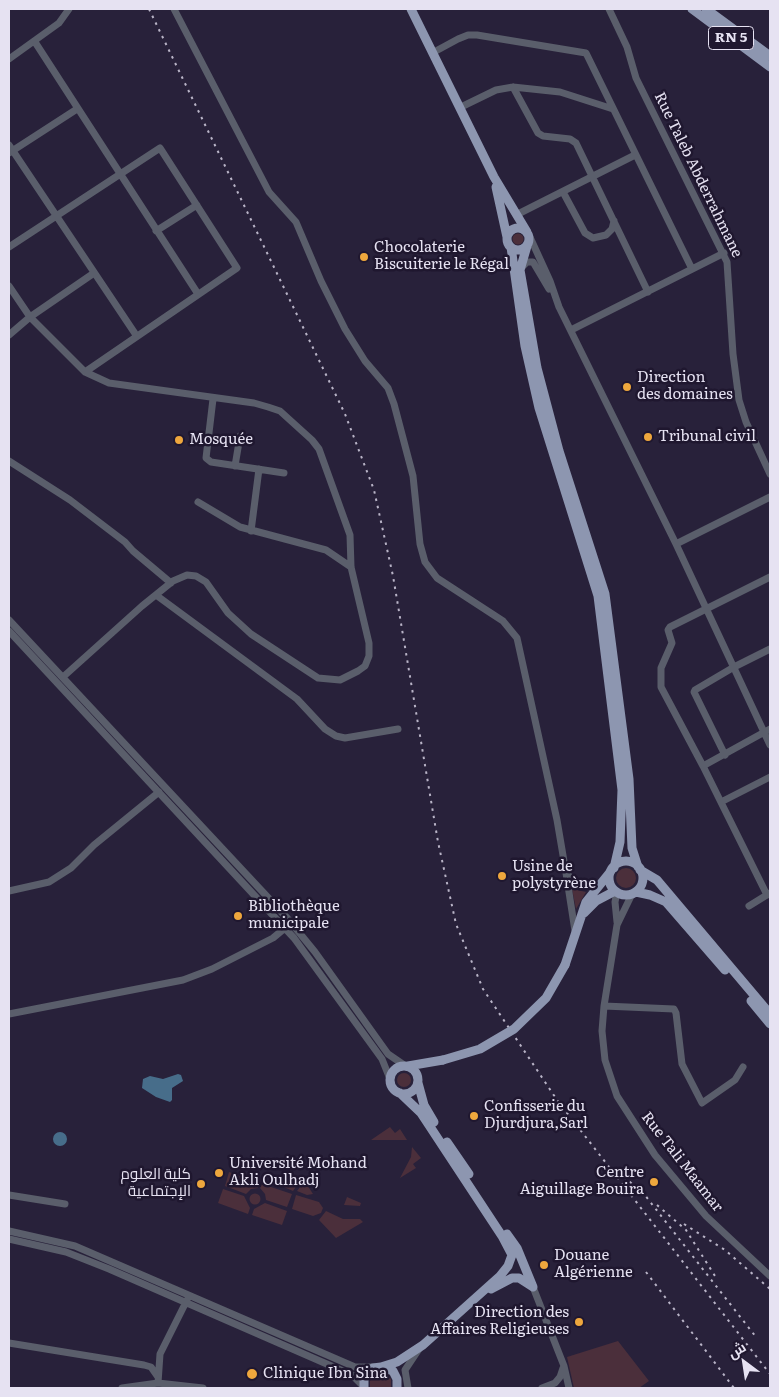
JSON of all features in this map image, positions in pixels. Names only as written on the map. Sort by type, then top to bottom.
[{"type":"main road","points":[[412,9],[462,107],[494,176],[528,233],[527,246],[520,270],[537,368],[550,418],[606,594],[624,732],[632,848],[643,880],[634,893]]},
{"type":"main road","name":"RN 5","points":[[692,9],[770,67]]},
{"type":"main road","name":"RN 5","points":[[706,9],[770,56]]},
{"type":"main road","points":[[494,176],[510,246]]},
{"type":"main road","points":[[528,233],[521,228],[514,228],[508,233],[526,346],[539,408],[598,596],[622,790],[620,842],[610,883],[616,891],[624,895],[634,893],[650,895],[666,902],[770,1024]]},
{"type":"main road","points":[[510,246],[521,250],[527,246]]},
{"type":"main road","points":[[631,832],[640,859],[770,1014]]},
{"type":"main road","points":[[364,1388],[365,1377],[379,1367],[397,1362],[423,1345],[476,1299],[508,1266],[511,1260],[510,1251],[421,1113],[392,1088],[390,1079],[394,1069],[443,1060],[480,1049],[514,1029],[546,998],[565,965],[586,902],[612,869],[626,862],[657,880]]},
{"type":"main road","points":[[580,916],[596,901],[616,891]]},
{"type":"main road","points":[[400,1093],[411,1092],[424,1071],[443,1060]]},
{"type":"main road","points":[[406,1066],[414,1070],[427,1111],[517,1248],[533,1287]]},
{"type":"main road","points":[[476,1299],[512,1278],[519,1278],[533,1287]]},
{"type":"main road","points":[[379,1367],[390,1369],[396,1375],[397,1388]]},
{"type":"street","points":[[9,59],[59,23],[69,9]]},
{"type":"street","points":[[174,9],[269,192],[296,222],[321,282],[345,329],[365,361],[388,388],[413,476],[420,544],[425,562],[437,578],[503,621],[517,638],[555,810],[575,932]]},
{"type":"street","name":"Rue Taleb Abderrahmane","points":[[609,9],[627,47],[636,78],[724,253],[729,270],[733,354],[739,400],[746,422],[770,474]]},
{"type":"street","points":[[434,52],[468,35],[478,35],[586,53],[692,269]]},
{"type":"street","points":[[35,42],[198,294]]},
{"type":"street","points":[[462,107],[496,90],[514,87],[560,92],[613,109]]},
{"type":"street","points":[[514,87],[538,133],[543,136],[570,139],[576,143],[648,292]]},
{"type":"street","points":[[77,109],[10,149],[136,335]]},
{"type":"street","points":[[9,246],[160,148],[237,268],[136,335],[85,372]]},
{"type":"street","points":[[516,215],[636,155]]},
{"type":"street","points":[[563,192],[585,234],[592,238],[606,235],[612,229],[614,221]]},
{"type":"street","points":[[156,231],[196,205]]},
{"type":"street","points":[[528,233],[550,280],[559,307]]},
{"type":"street","points":[[510,246],[533,262],[559,307],[767,731],[770,744]]},
{"type":"street","points":[[571,330],[724,253]]},
{"type":"street","points":[[520,270],[527,262],[533,262]]},
{"type":"street","points":[[9,336],[30,317],[94,273]]},
{"type":"street","points":[[9,286],[30,317],[85,372],[109,383],[254,404],[280,411],[312,440],[319,449],[350,535],[351,567],[369,643],[369,656],[365,666],[358,671],[333,680],[318,678],[251,634],[228,613],[200,578],[187,575],[171,583],[156,595],[63,677]]},
{"type":"street","points":[[213,399],[206,458],[211,462],[284,472]]},
{"type":"street","points":[[235,466],[240,436]]},
{"type":"street","points":[[9,461],[77,505],[126,542],[133,551],[171,583]]},
{"type":"street","points":[[251,531],[259,469]]},
{"type":"street","points":[[676,544],[770,497]]},
{"type":"street","points":[[198,502],[251,531],[326,550],[351,567]]},
{"type":"street","points":[[749,906],[768,894],[674,709],[664,695],[660,678],[663,657],[672,643],[668,630],[670,627],[770,577]]},
{"type":"street","points":[[156,595],[297,699],[325,729],[336,736],[345,738],[398,729]]},
{"type":"street","points":[[9,620],[294,926],[388,1054],[406,1066]]},
{"type":"street","points":[[9,631],[285,928],[310,958],[382,1059],[390,1079]]},
{"type":"street","points":[[725,755],[694,692],[734,667],[770,649]]},
{"type":"street","points":[[703,766],[767,731]]},
{"type":"street","points":[[721,802],[770,777]]},
{"type":"street","points":[[9,891],[49,882],[71,868],[94,845],[159,792]]},
{"type":"street","points":[[566,873],[575,883],[583,887],[601,884]]},
{"type":"street","points":[[616,891],[617,925]]},
{"type":"street","points":[[617,925],[634,893]]},
{"type":"street","name":"Rue Tali Maamar","points":[[617,925],[604,1006],[602,1031],[605,1060],[617,1096],[639,1133],[706,1216],[770,1276]]},
{"type":"street","points":[[9,1014],[183,980],[212,969],[273,938],[285,928]]},
{"type":"street","points":[[604,1006],[674,1009],[682,1064],[702,1103],[735,1080],[743,1067]]},
{"type":"street","points":[[9,1195],[65,1204]]},
{"type":"street","points":[[9,1231],[75,1246],[355,1367],[379,1367]]},
{"type":"street","points":[[9,1239],[66,1252],[186,1302],[352,1375],[364,1388]]},
{"type":"street","points":[[533,1287],[564,1366],[569,1388]]},
{"type":"street","points":[[158,1380],[160,1354],[189,1295]]},
{"type":"street","points":[[9,1343],[146,1366],[156,1371],[158,1380]]},
{"type":"street","points":[[408,1388],[405,1370],[423,1345]]},
{"type":"street","points":[[542,1388],[555,1382],[560,1377],[564,1366]]},
{"type":"street","points":[[352,1375],[359,1388]]},
{"type":"street","points":[[122,1388],[158,1380],[202,1388]]},
{"type":"shaded area","points":[[518,233],[524,239],[518,245],[512,239]]},
{"type":"shaded area","points":[[626,868],[633,871],[636,878],[633,885],[626,888],[619,885],[616,878],[619,871]]},
{"type":"shaded area","points":[[572,889],[586,892],[576,909]]},
{"type":"shaded area","points":[[401,1073],[407,1073],[411,1080],[407,1087],[401,1087],[397,1083],[397,1077]]},
{"type":"shaded area","points":[[390,1127],[395,1133],[400,1129],[407,1140],[371,1140]]},
{"type":"shaded area","points":[[412,1147],[421,1158],[413,1164],[416,1168],[400,1178],[411,1157]]},
{"type":"shaded area","points":[[229,1172],[259,1183],[258,1188],[251,1189],[246,1194],[225,1186]]},
{"type":"shaded area","points":[[288,1175],[299,1177],[300,1181],[293,1191],[284,1187]]},
{"type":"shaded area","points":[[303,1183],[306,1183],[313,1194],[307,1195],[297,1191]]},
{"type":"shaded area","points":[[262,1184],[292,1194],[287,1207],[266,1200],[265,1194],[260,1188]]},
{"type":"shaded area","points":[[223,1189],[244,1196],[250,1208],[248,1214],[218,1203]]},
{"type":"shaded area","points":[[255,1193],[261,1199],[255,1205],[249,1199]]},
{"type":"shaded area","points":[[296,1195],[319,1202],[323,1208],[321,1213],[313,1216],[292,1209]]},
{"type":"shaded area","points":[[347,1197],[361,1203],[360,1206],[344,1205]]},
{"type":"shaded area","points":[[265,1203],[287,1211],[282,1225],[252,1215],[254,1209]]},
{"type":"shaded area","points":[[326,1211],[343,1219],[360,1219],[363,1222],[336,1238],[319,1220]]},
{"type":"shaded area","points":[[618,1341],[649,1381],[639,1388],[574,1388],[567,1357]]},
{"type":"shaded area","points":[[384,1373],[391,1379],[391,1388],[370,1388],[370,1380],[373,1375]]},
{"type":"water","points":[[178,1074],[181,1075],[183,1081],[172,1088],[172,1100],[170,1102],[156,1097],[142,1088],[143,1079],[150,1076],[163,1079]]},
{"type":"water","points":[[57,1132],[63,1132],[67,1139],[63,1146],[57,1146],[53,1142],[53,1136]]},
{"type":"railway","points":[[149,9],[345,414],[374,490],[393,576],[438,842],[456,924],[483,989],[557,1100],[770,1374]]},
{"type":"railway","points":[[624,1177],[644,1194],[756,1337]]},
{"type":"railway","points":[[657,1205],[686,1230],[715,1276]]},
{"type":"railway","points":[[684,1224],[725,1250],[770,1289]]},
{"type":"railway","points":[[646,1272],[734,1388]]},
{"type":"place","name":"Chocolaterie Biscuiterie le Régal","points":[[364,257]]},
{"type":"place","name":"Direction des domaines","points":[[627,387]]},
{"type":"place","name":"Tribunal civil","points":[[648,437]]},
{"type":"place","name":"Mosquée","points":[[179,440]]},
{"type":"place","name":"Usine de polystyrène","points":[[502,876]]},
{"type":"place","name":"Bibliothèque municipale","points":[[238,916]]},
{"type":"place","name":"Confisserie du Djurdjura,Sarl","points":[[474,1116]]},
{"type":"place","name":"Université Mohand Akli Oulhadj","points":[[219,1173]]},
{"type":"place","name":"Centre Aiguillage Bouira","points":[[654,1182]]},
{"type":"place","name":"كلية العلوم الإجتماعية","points":[[201,1184]]},
{"type":"place","name":"Douane Algérienne","points":[[544,1265]]},
{"type":"place","name":"Direction des Affaires Religieuses","points":[[579,1322]]},
{"type":"place","name":"Clinique Ibn Sina","points":[[252,1374]]}]
